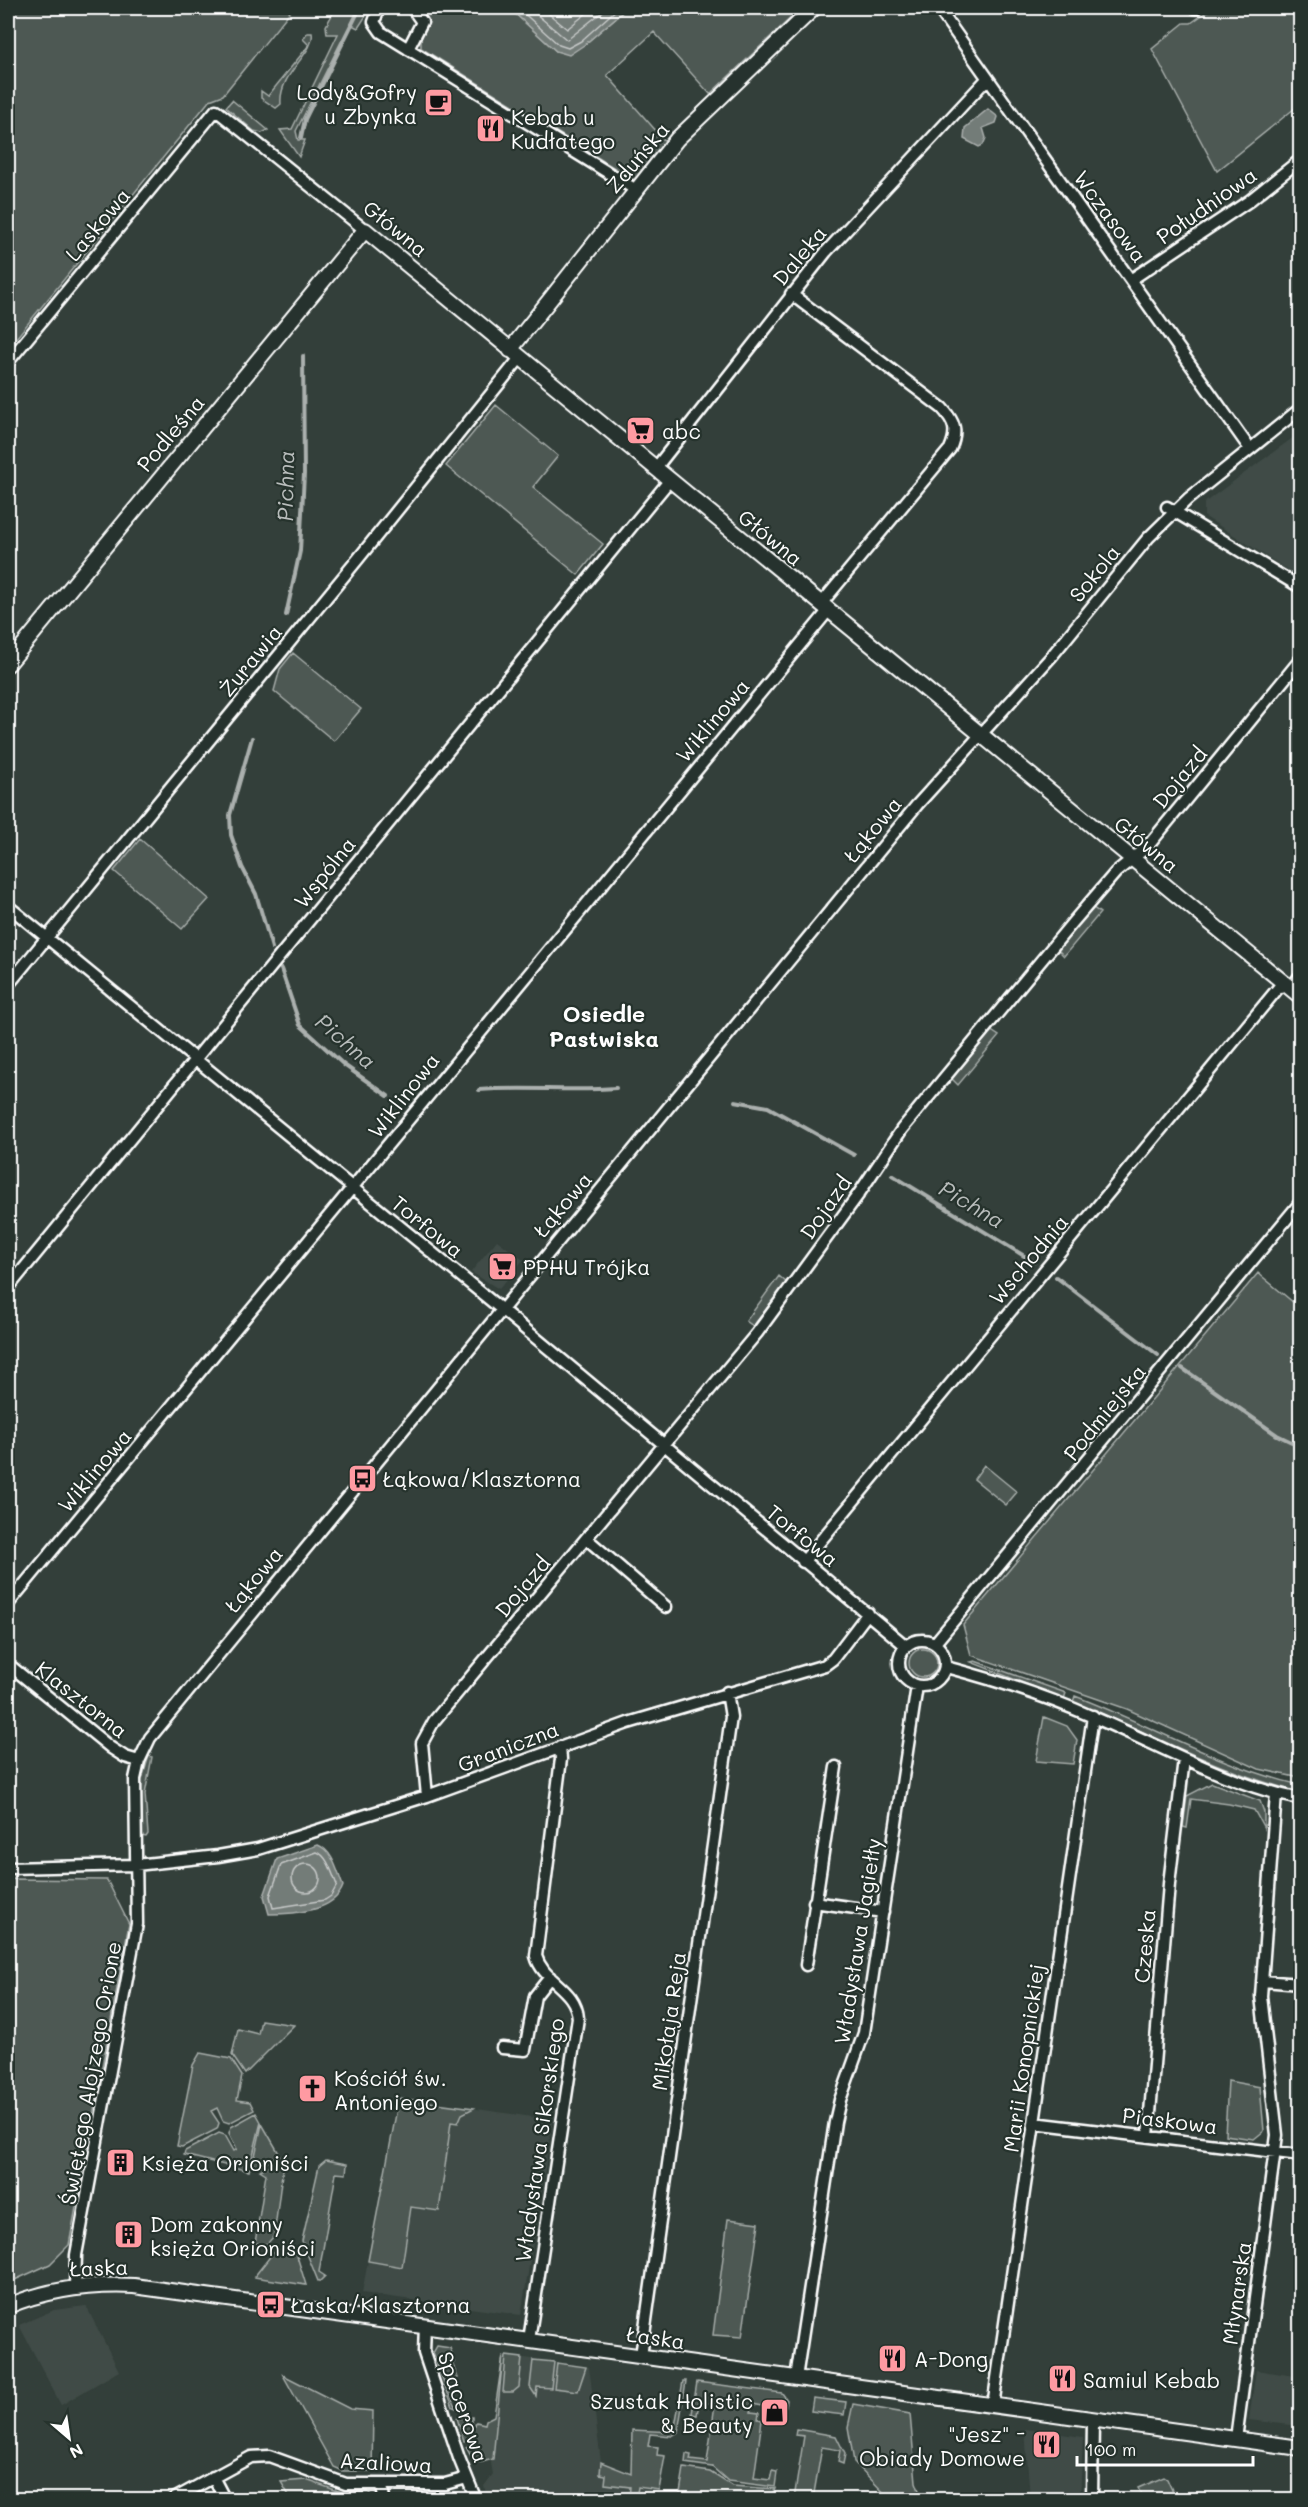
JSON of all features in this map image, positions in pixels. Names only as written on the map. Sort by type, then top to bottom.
[{"type":"street","points":[[379,8],[374,22],[376,28],[636,190]]},
{"type":"street","points":[[408,49],[422,22],[412,8]]},
{"type":"street","name":"Zduńska","points":[[515,354],[636,190],[677,139],[814,8]]},
{"type":"street","name":"Wczasowa","points":[[938,8],[1132,279],[1250,449]]},
{"type":"street","name":"Daleka","points":[[655,469],[826,252],[987,79]]},
{"type":"street","name":"Główna","points":[[216,110],[1292,988]]},
{"type":"street","name":"Laskowa","points":[[8,362],[216,110]]},
{"type":"street","name":"Południowa","points":[[1132,279],[1249,201],[1300,160]]},
{"type":"street","name":"Podleśna","points":[[8,664],[365,230]]},
{"type":"street","name":"Wiklinowa","points":[[8,1604],[353,1190],[446,1071],[950,449],[955,437],[955,426],[942,408],[791,294]]},
{"type":"street","name":"Żurawia","points":[[8,985],[351,568],[515,354]]},
{"type":"street","name":"Sokola","points":[[980,735],[1051,657],[1171,509],[1300,409]]},
{"type":"street","name":"Wspólna","points":[[8,1288],[669,481]]},
{"type":"street","points":[[1171,509],[1300,587]]},
{"type":"street","name":"Dojazd","points":[[427,1796],[422,1756],[426,1732],[757,1333],[858,1195],[902,1129],[1072,921],[1116,872],[1150,843],[1300,660]]},
{"type":"street","name":"Łąkowa","points":[[139,1761],[150,1737],[165,1716],[917,805],[980,735]]},
{"type":"street","name":"Torfowa","points":[[8,906],[501,1309],[906,1646]]},
{"type":"street","name":"Wschodnia","points":[[804,1562],[1300,976]]},
{"type":"street","name":"Podmiejska","points":[[935,1643],[1300,1203]]},
{"type":"street","points":[[587,1539],[666,1607]]},
{"type":"street","name":"Graniczna","points":[[8,1868],[136,1865],[258,1849],[427,1796],[560,1747],[727,1692],[825,1665],[868,1613]]},
{"type":"street","points":[[920,1640],[935,1643],[944,1654],[946,1667],[943,1675],[932,1685],[917,1686],[910,1683],[901,1673],[899,1659],[906,1646],[920,1640]]},
{"type":"street","name":"Klasztorna","points":[[8,1664],[111,1748],[125,1757],[139,1761],[135,1779],[136,1865]]},
{"type":"street","points":[[946,1667],[1093,1716],[1184,1760],[1276,1794],[1300,1799]]},
{"type":"street","name":"Władysława Jagiełły","points":[[796,2378],[835,2122],[840,2100],[864,2033],[917,1686]]},
{"type":"street","name":"Mikołaja Reja","points":[[640,2356],[731,1717],[727,1692]]},
{"type":"street","name":"Marii Konopnickiej","points":[[993,2406],[1093,1716]]},
{"type":"street","name":"Władysława Sikorskiego","points":[[529,2340],[578,2018],[571,1996],[539,1966],[536,1956],[561,1759],[560,1747]]},
{"type":"street","name":"Czeska","points":[[1148,2137],[1169,1884],[1184,1760]]},
{"type":"street","points":[[806,1965],[836,1767]]},
{"type":"street","name":"Młynarska","points":[[1236,2439],[1277,2135],[1261,1996],[1276,1794]]},
{"type":"street","name":"Świętego Alojzego Orione","points":[[75,2287],[76,2255],[137,1924],[136,1865]]},
{"type":"street","points":[[814,1902],[883,1912]]},
{"type":"street","points":[[502,2048],[525,2050],[534,1996],[550,1977]]},
{"type":"street","points":[[1262,1981],[1300,1984]]},
{"type":"street","name":"Piaskowa","points":[[1034,2123],[1300,2155]]},
{"type":"street","name":"Łaska","points":[[8,2306],[44,2293],[75,2287],[99,2284],[134,2286],[1300,2448]]},
{"type":"street","name":"Spacerowa","points":[[426,2325],[424,2353],[476,2499]]},
{"type":"street","points":[[1092,2499],[1093,2420]]},
{"type":"street","name":"Azaliowa","points":[[175,2499],[213,2477],[260,2456],[269,2456],[338,2482],[445,2484],[467,2478]]},
{"type":"street","points":[[213,2477],[225,2499]]},
{"type":"street","points":[[382,2484],[384,2499]]},
{"type":"shaded area","points":[[8,8],[293,8],[223,95],[210,100],[8,348]]},
{"type":"shaded area","points":[[324,8],[371,8],[358,28],[350,24],[296,131],[298,140],[305,140],[299,157],[280,130],[292,129],[338,34],[327,34],[326,26],[333,13]]},
{"type":"shaded area","points":[[421,8],[509,8],[556,51],[584,45],[627,8],[794,8],[798,11],[710,94],[654,32],[607,75],[665,141],[634,180],[421,48],[421,39],[427,19]]},
{"type":"shaded area","points":[[1212,8],[1283,8],[1286,10],[1300,8],[1300,104],[1217,171],[1152,49],[1184,23],[1191,23]]},
{"type":"shaded area","points":[[307,33],[312,33],[312,41],[285,83],[281,104],[276,108],[261,98],[261,91],[268,96],[309,45],[303,39]]},
{"type":"shaded area","points":[[232,100],[268,130],[262,133],[254,131],[226,107]]},
{"type":"shaded area","points":[[496,405],[558,456],[533,487],[603,544],[578,575],[446,466]]},
{"type":"shaded area","points":[[1298,434],[1300,437],[1300,560],[1291,572],[1204,516],[1204,503]]},
{"type":"shaded area","points":[[293,653],[361,709],[334,741],[274,691],[280,669]]},
{"type":"shaded area","points":[[140,839],[209,899],[182,929],[114,871]]},
{"type":"shaded area","points":[[1092,907],[1100,913],[1064,956],[1057,949]]},
{"type":"shaded area","points":[[990,1030],[999,1036],[958,1085],[951,1078]]},
{"type":"shaded area","points":[[497,1240],[523,1260],[499,1289],[471,1272]]},
{"type":"shaded area","points":[[1258,1273],[1300,1308],[1300,1778],[1259,1769],[1127,1709],[971,1655],[963,1625]]},
{"type":"shaded area","points":[[779,1276],[787,1283],[753,1326],[746,1321]]},
{"type":"shaded area","points":[[984,1465],[1017,1492],[1006,1505],[974,1479]]},
{"type":"shaded area","points":[[923,1649],[933,1653],[937,1663],[933,1673],[923,1677],[913,1673],[909,1663],[913,1653]]},
{"type":"shaded area","points":[[975,1661],[1066,1693],[1064,1699],[971,1662]]},
{"type":"shaded area","points":[[1075,1696],[1214,1757],[1300,1785],[1300,1792],[1270,1784],[1213,1763],[1073,1702]]},
{"type":"shaded area","points":[[1044,1717],[1067,1726],[1077,1740],[1073,1764],[1036,1761]]},
{"type":"shaded area","points":[[149,1756],[152,1757],[145,1794],[148,1834],[146,1837],[141,1836],[141,1782]]},
{"type":"shaded area","points":[[1212,1783],[1260,1801],[1264,1812],[1264,1828],[1254,1810],[1191,1799],[1187,1828],[1183,1827],[1187,1796]]},
{"type":"shaded area","points":[[8,1879],[107,1880],[129,1924],[69,2245],[50,2264],[8,2283]]},
{"type":"shaded area","points":[[261,2020],[294,2025],[245,2074],[232,2055],[238,2029],[258,2034]]},
{"type":"shaded area","points":[[200,2053],[231,2059],[242,2076],[237,2100],[250,2102],[254,2110],[229,2123],[223,2121],[217,2108],[211,2111],[219,2123],[217,2129],[182,2147],[177,2146],[193,2065]]},
{"type":"shaded area","points":[[1228,2081],[1260,2087],[1264,2131],[1254,2139],[1225,2135]]},
{"type":"shaded area","points":[[399,2098],[553,2120],[521,2315],[362,2293]]},
{"type":"shaded area","points":[[399,2098],[474,2108],[462,2114],[458,2123],[451,2122],[439,2211],[411,2207],[402,2267],[368,2261]]},
{"type":"shaded area","points":[[256,2113],[261,2122],[249,2171],[184,2155],[185,2151],[219,2133],[225,2135],[234,2151],[237,2149],[229,2133],[231,2127]]},
{"type":"shaded area","points":[[262,2124],[280,2155],[260,2167],[253,2165]]},
{"type":"shaded area","points":[[326,2160],[347,2164],[346,2174],[336,2173],[319,2272],[325,2276],[318,2281],[302,2241],[319,2166]]},
{"type":"shaded area","points":[[276,2162],[283,2166],[274,2236],[267,2244],[255,2243],[266,2174],[260,2170]]},
{"type":"shaded area","points":[[728,2219],[759,2223],[742,2337],[713,2335]]},
{"type":"shaded area","points":[[276,2249],[296,2253],[306,2285],[254,2277]]},
{"type":"shaded area","points":[[86,2306],[119,2371],[61,2405],[19,2325],[54,2310]]},
{"type":"shaded area","points":[[437,2346],[450,2348],[455,2362],[452,2363],[458,2378],[447,2384],[456,2408],[453,2407],[433,2353]]},
{"type":"shaded area","points":[[503,2355],[589,2367],[601,2462],[639,2478],[638,2487],[659,2490],[658,2499],[488,2500],[484,2486],[493,2474],[491,2463]]},
{"type":"shaded area","points":[[503,2355],[493,2459],[479,2463],[473,2460],[466,2447],[471,2445],[469,2439],[464,2441],[457,2418],[472,2417],[472,2424],[475,2425],[476,2422],[485,2424],[486,2420],[494,2416]]},
{"type":"shaded area","points":[[506,2356],[522,2358],[519,2387],[513,2392],[503,2392]]},
{"type":"shaded area","points":[[533,2360],[554,2362],[551,2388],[537,2387],[536,2396],[530,2387]]},
{"type":"shaded area","points":[[557,2363],[586,2367],[578,2391],[554,2388]]},
{"type":"shaded area","points":[[1256,2370],[1300,2377],[1300,2426],[1249,2420]]},
{"type":"shaded area","points":[[283,2375],[350,2409],[373,2411],[372,2471],[343,2471],[334,2467]]},
{"type":"shaded area","points":[[683,2381],[686,2381],[678,2432],[672,2436],[650,2434],[648,2446],[658,2447],[657,2455],[665,2456],[659,2490],[638,2487],[636,2499],[629,2499],[630,2487],[605,2484],[606,2475],[600,2474],[601,2462],[631,2474],[632,2430],[674,2432]]},
{"type":"shaded area","points":[[697,2382],[782,2393],[787,2400],[786,2406],[779,2409],[752,2404],[751,2412],[759,2413],[758,2419],[762,2420],[754,2478],[770,2480],[772,2471],[777,2472],[775,2487],[728,2481],[712,2467],[685,2463],[686,2454],[691,2455],[690,2460],[707,2462],[715,2404],[699,2402],[697,2415],[692,2414]]},
{"type":"shaded area","points":[[813,2398],[846,2402],[844,2415],[811,2411]]},
{"type":"shaded area","points":[[853,2404],[910,2414],[916,2482],[922,2499],[890,2499],[854,2462],[848,2427]]},
{"type":"shaded area","points":[[796,2429],[836,2436],[845,2454],[843,2464],[838,2462],[840,2450],[822,2447],[813,2499],[794,2499],[804,2436],[795,2435]]},
{"type":"shaded area","points":[[1025,2429],[1083,2437],[1080,2499],[1030,2499]]},
{"type":"shaded area","points":[[684,2468],[710,2472],[732,2486],[775,2489],[769,2499],[679,2499]]},
{"type":"shaded area","points":[[1164,2477],[1176,2499],[1143,2499],[1138,2488]]},
{"type":"shaded area","points":[[306,2480],[341,2492],[368,2492],[375,2499],[291,2499],[281,2482]]},
{"type":"water","points":[[509,8],[627,8],[569,55],[556,51]]},
{"type":"water","points":[[988,109],[998,117],[996,123],[983,128],[986,138],[983,145],[979,147],[964,139],[965,128]]},
{"type":"water","points":[[318,1845],[331,1857],[336,1868],[343,1886],[338,1895],[312,1910],[269,1914],[264,1896],[277,1859]]},
{"type":"waterway","name":"Pichna","points":[[301,138],[305,119],[360,8]]},
{"type":"waterway","name":"Pichna","points":[[286,615],[300,551],[304,474],[303,356]]},
{"type":"waterway","name":"Pichna","points":[[252,738],[230,815],[231,835],[242,867],[256,894],[272,948]]},
{"type":"waterway","name":"Pichna","points":[[281,969],[300,1025],[344,1065],[388,1096]]},
{"type":"waterway","name":"Pichna","points":[[479,1090],[616,1088]]},
{"type":"waterway","name":"Pichna","points":[[735,1101],[768,1107],[854,1155]]},
{"type":"waterway","name":"Pichna","points":[[892,1175],[1034,1262]]},
{"type":"waterway","name":"Pichna","points":[[1056,1277],[1158,1355]]},
{"type":"waterway","name":"Pichna","points":[[1182,1368],[1277,1435],[1300,1446]]},
{"type":"place","name":"Lody&Gofry u Zbynka","points":[[438,103]]},
{"type":"place","name":"Kebab u Kudłatego","points":[[490,128]]},
{"type":"place","name":"abc","points":[[641,430]]},
{"type":"place","name":"PPHU Trójka","points":[[502,1266]]},
{"type":"place","name":"Łąkowa/Klasztorna","points":[[362,1478]]},
{"type":"place","name":"Kościół św. Antoniego","points":[[313,2089]]},
{"type":"place","name":"Księża Orioniści","points":[[121,2162]]},
{"type":"place","name":"Dom zakonny księża Orioniści","points":[[129,2235]]},
{"type":"place","name":"Łaska/Klasztorna","points":[[270,2304]]},
{"type":"place","name":"A-Dong","points":[[893,2358]]},
{"type":"place","name":"Samiul Kebab","points":[[1062,2379]]},
{"type":"place","name":"Szustak Holistic & Beauty","points":[[774,2412]]},
{"type":"place","name":"\"Jesz\" - Obiady Domowe","points":[[1046,2445]]},
{"type":"district","name":"Osiedle Pastwiska","points":[[604,1026]]}]
